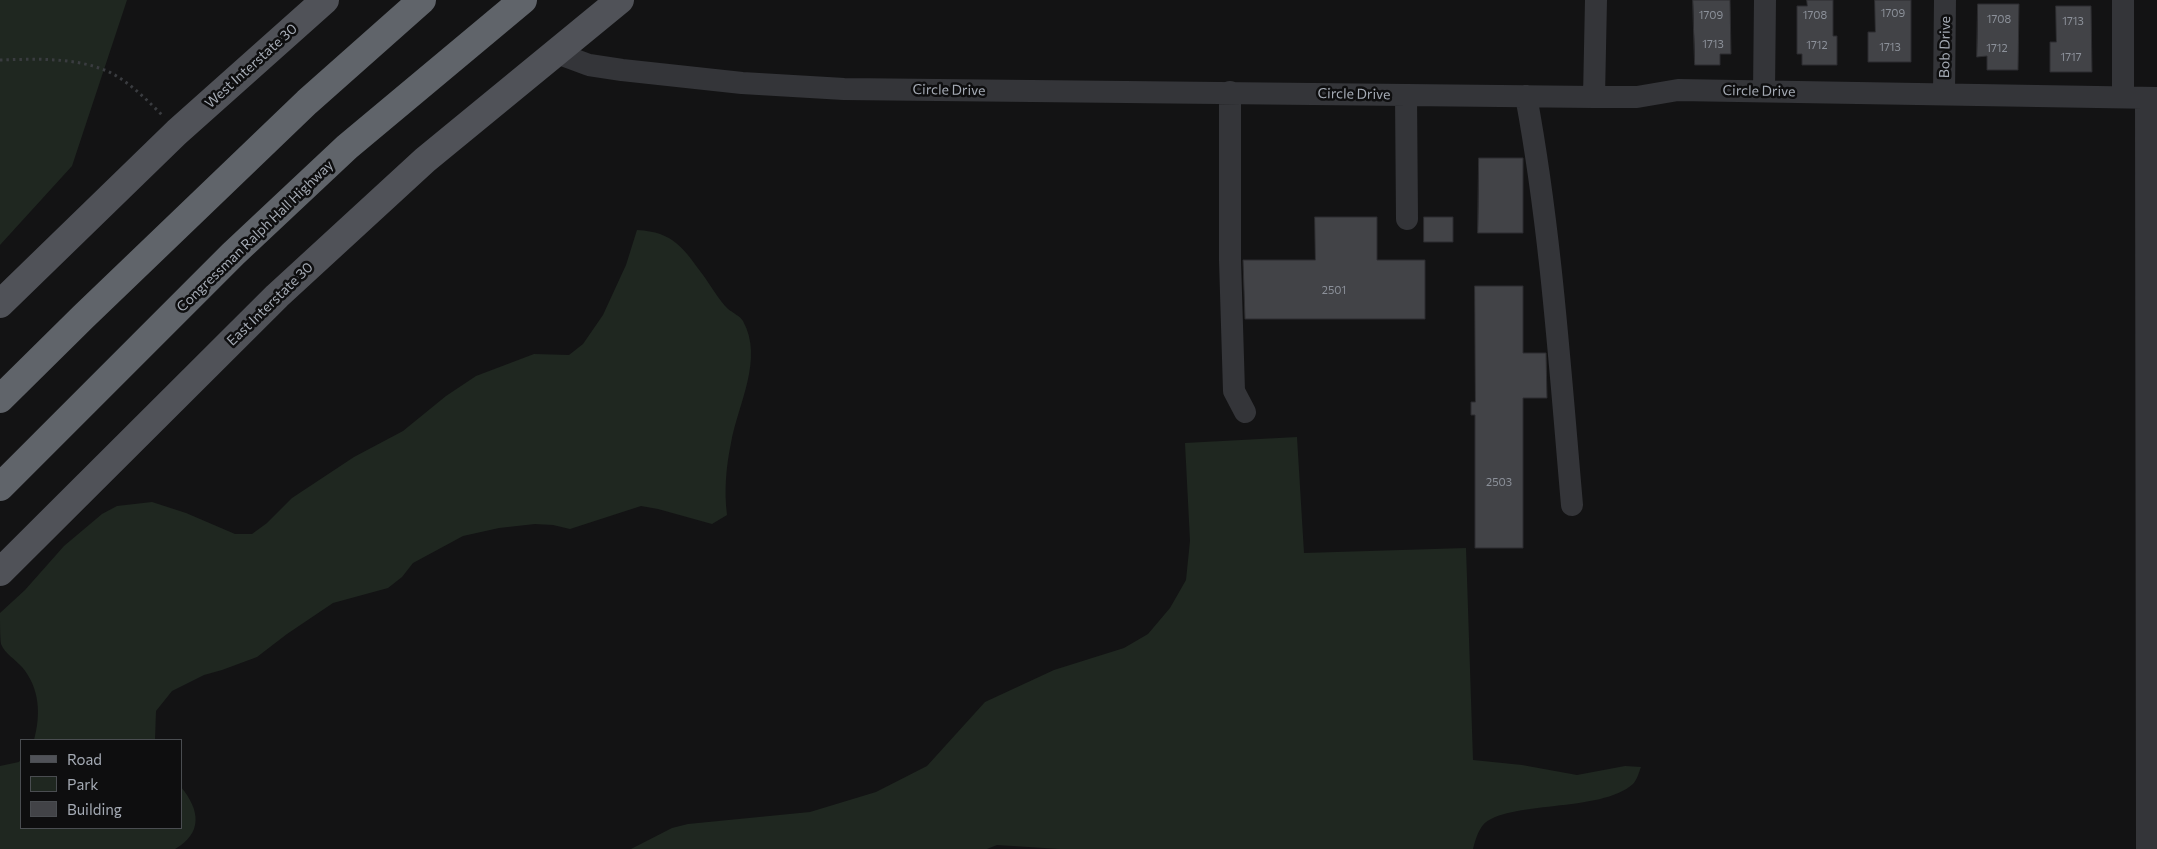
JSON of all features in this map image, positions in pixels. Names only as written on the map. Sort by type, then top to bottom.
[{"type":"highway","points":[[0,399],[307,102],[422,0]]},
{"type":"highway","name":"Congressman Ralph Hall Highway","points":[[0,487],[233,254],[340,154],[523,0]]},
{"type":"main road","name":"West Interstate 30","points":[[177,132],[325,0]]},
{"type":"main road","points":[[554,52],[620,0]]},
{"type":"main road","name":"East Interstate 30","points":[[0,572],[277,296],[425,160],[554,52]]},
{"type":"main road","points":[[0,304],[177,132]]},
{"type":"street","points":[[1594,98],[1596,0]]},
{"type":"street","points":[[1764,91],[1765,0]]},
{"type":"street","name":"Bob Drive","points":[[1944,94],[1945,0]]},
{"type":"street","points":[[2123,0],[2123,97]]},
{"type":"street","name":"Circle Drive","points":[[554,52],[589,65],[607,68],[742,83],[844,89],[1230,92],[1594,98],[1637,97],[1678,90],[2152,98]]},
{"type":"street","points":[[1230,92],[1230,260],[1234,391],[1245,412]]},
{"type":"street","points":[[1406,95],[1407,219]]},
{"type":"street","points":[[1526,96],[1549,248],[1572,505]]},
{"type":"street","points":[[2147,849],[2152,98]]},
{"type":"path","points":[[0,60],[79,63],[108,72],[132,87],[177,132]]},
{"type":"green space","points":[[0,0],[127,0],[72,166],[0,245]]},
{"type":"green space","points":[[637,230],[650,231],[669,238],[683,249],[728,309],[743,321],[749,336],[750,366],[748,382],[731,443],[726,488],[727,515],[712,524],[641,506],[570,529],[553,525],[535,524],[499,528],[463,536],[413,563],[402,577],[388,588],[333,603],[257,657],[204,675],[172,691],[156,711],[155,739],[34,739],[38,721],[36,693],[28,675],[5,651],[1,644],[0,613],[25,590],[64,546],[102,514],[117,506],[152,502],[186,513],[235,534],[252,534],[267,523],[292,498],[354,457],[403,431],[446,396],[476,376],[534,354],[569,355],[583,344],[603,315],[626,265]]},
{"type":"green space","points":[[1297,437],[1304,553],[1466,548],[1473,760],[1522,765],[1577,775],[1625,766],[1641,767],[1633,784],[1618,793],[1599,799],[1512,812],[1495,817],[1481,827],[1473,849],[1060,849],[997,845],[987,849],[631,849],[672,828],[688,824],[810,812],[876,792],[927,766],[985,702],[1054,670],[1124,648],[1148,634],[1170,608],[1186,580],[1190,541],[1185,443]]},
{"type":"green space","points":[[20,760],[20,829],[182,829],[182,788],[192,804],[195,813],[196,821],[194,828],[184,843],[175,849],[0,849],[0,766]]},
{"type":"building","points":[[1693,0],[1730,0],[1731,54],[1720,54],[1720,65],[1695,65]]},
{"type":"building","points":[[1807,0],[1833,0],[1833,36],[1837,36],[1837,65],[1802,65],[1802,54],[1797,54],[1797,6],[1807,6]]},
{"type":"building","points":[[1875,0],[1911,0],[1911,62],[1868,62],[1868,32],[1875,32]]},
{"type":"building","points":[[1978,4],[2019,4],[2018,70],[1987,70],[1987,56],[1977,57]]},
{"type":"building","points":[[2056,6],[2091,6],[2092,72],[2050,72],[2050,42],[2056,42]]},
{"type":"building","points":[[1479,158],[1523,158],[1523,233],[1478,233]]},
{"type":"building","points":[[1315,217],[1377,217],[1377,260],[1425,260],[1425,319],[1245,319],[1243,260],[1315,260]]},
{"type":"building","points":[[1424,217],[1453,217],[1453,242],[1424,242]]},
{"type":"building","points":[[1475,286],[1523,286],[1523,353],[1546,353],[1547,398],[1523,398],[1523,548],[1475,548],[1475,415],[1471,415],[1471,402],[1475,402]]}]
